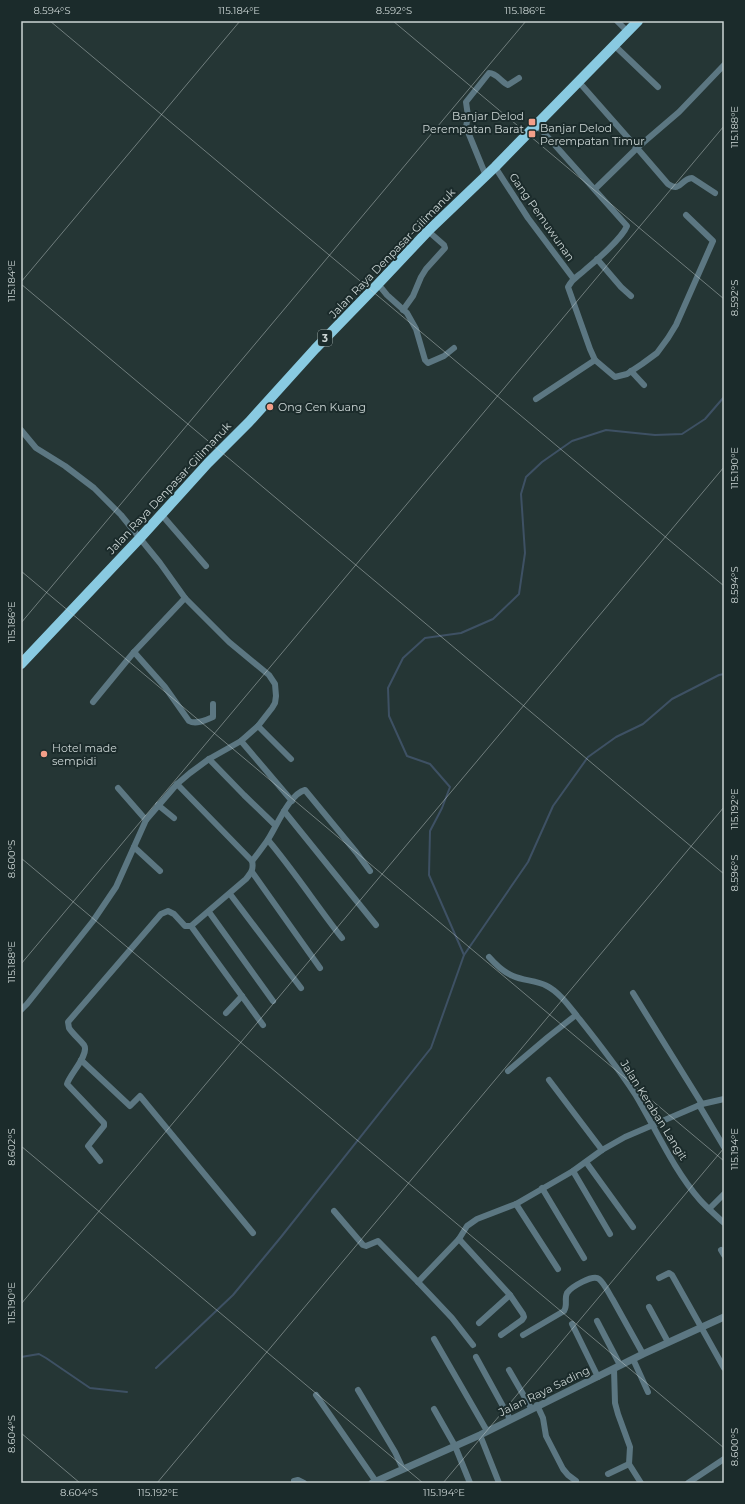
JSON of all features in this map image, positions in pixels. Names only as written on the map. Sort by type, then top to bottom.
[{"type":"highway","name":"Jalan Raya Denpasar-Gilimanuk","points":[[21,664],[140,538],[208,463],[249,422],[315,349],[428,231],[537,125],[578,81],[638,21]]},
{"type":"street","points":[[616,21],[627,32]]},
{"type":"street","points":[[614,45],[658,87]]},
{"type":"street","points":[[595,189],[637,148],[679,112],[724,65]]},
{"type":"street","points":[[486,176],[466,127],[468,116],[466,102],[489,73],[495,75],[508,85],[519,78]]},
{"type":"street","points":[[578,81],[668,184],[672,187],[678,188],[684,181],[692,178],[715,193]]},
{"type":"street","points":[[537,125],[628,226],[610,248],[585,271],[573,278],[568,286],[590,350],[595,360],[614,377],[627,374],[656,353],[676,325],[713,240],[686,215]]},
{"type":"street","name":"Gang Pemuwunan","points":[[495,167],[528,218],[573,278]]},
{"type":"street","points":[[403,310],[413,296],[426,269],[445,248],[444,245],[428,231]]},
{"type":"street","points":[[597,259],[631,296]]},
{"type":"street","points":[[378,284],[387,295],[407,313],[416,329],[425,360],[428,362],[444,356],[454,348]]},
{"type":"street","points":[[536,398],[595,360]]},
{"type":"street","points":[[631,371],[644,385]]},
{"type":"street","points":[[21,430],[36,448],[66,466],[94,488],[121,515],[160,563],[185,598],[229,642],[269,676],[275,684],[275,702],[258,726],[241,741],[209,759],[178,784],[146,820],[116,887],[93,921],[21,1010]]},
{"type":"street","points":[[161,514],[206,566]]},
{"type":"street","points":[[93,702],[134,652],[185,598]]},
{"type":"street","points":[[134,652],[165,687],[189,721],[197,723],[213,717],[212,704]]},
{"type":"street","points":[[258,726],[291,759]]},
{"type":"street","points":[[241,741],[292,801]]},
{"type":"street","points":[[209,759],[275,825]]},
{"type":"street","points":[[178,784],[252,861],[253,866],[252,872],[230,894],[209,912],[188,926]]},
{"type":"street","points":[[118,788],[146,820]]},
{"type":"street","points":[[252,861],[268,840],[284,810],[303,790],[305,790],[370,871]]},
{"type":"street","points":[[158,805],[174,818]]},
{"type":"street","points":[[284,810],[376,925]]},
{"type":"street","points":[[268,840],[286,861],[315,904],[342,938]]},
{"type":"street","points":[[134,847],[160,871]]},
{"type":"street","points":[[252,872],[320,968]]},
{"type":"street","points":[[230,894],[301,988]]},
{"type":"street","points":[[100,1161],[88,1146],[104,1126],[104,1123],[68,1084],[68,1080],[81,1060],[85,1046],[68,1028],[68,1022],[161,914],[168,911],[188,926],[242,996],[262,1025]]},
{"type":"street","points":[[209,912],[274,1001]]},
{"type":"street","name":"Jalan Keraban Langit","points":[[489,958],[500,969],[513,976],[536,981],[554,991],[576,1016],[618,1070],[653,1124],[671,1158],[701,1201],[724,1223]]},
{"type":"street","points":[[633,993],[701,1105],[724,1147]]},
{"type":"street","points":[[226,1013],[242,996]]},
{"type":"street","points":[[508,1071],[576,1016]]},
{"type":"street","points":[[81,1060],[130,1106],[140,1096],[253,1233]]},
{"type":"street","points":[[549,1080],[602,1150]]},
{"type":"street","points":[[418,1282],[459,1240],[467,1226],[477,1219],[516,1204],[573,1171],[602,1150],[653,1124],[701,1105],[724,1099]]},
{"type":"street","points":[[586,1162],[633,1227]]},
{"type":"street","points":[[573,1171],[610,1234]]},
{"type":"street","points":[[542,1188],[584,1258]]},
{"type":"street","points":[[708,1208],[724,1194]]},
{"type":"street","points":[[516,1204],[558,1269]]},
{"type":"street","points":[[334,1211],[364,1245],[366,1246],[378,1242],[418,1282],[456,1323],[473,1344]]},
{"type":"street","points":[[459,1240],[510,1295],[524,1316],[522,1320],[501,1335]]},
{"type":"street","points":[[659,1278],[669,1273],[672,1275],[724,1368]]},
{"type":"street","points":[[523,1335],[564,1311],[567,1307],[567,1293],[574,1287],[587,1280],[597,1278],[610,1295],[643,1354]]},
{"type":"street","points":[[479,1323],[510,1295]]},
{"type":"street","points":[[649,1307],[668,1342]]},
{"type":"street","name":"Jalan Raya Sading","points":[[375,1482],[487,1431],[643,1354],[724,1317]]},
{"type":"street","points":[[597,1321],[617,1367],[615,1403],[630,1447],[629,1464],[641,1483]]},
{"type":"street","points":[[572,1324],[598,1377]]},
{"type":"street","points":[[434,1339],[487,1431]]},
{"type":"street","points":[[476,1357],[510,1419]]},
{"type":"street","points":[[633,1359],[648,1392]]},
{"type":"street","points":[[509,1370],[542,1418],[546,1436],[564,1469],[568,1475],[576,1481]]},
{"type":"street","points":[[358,1390],[404,1469]]},
{"type":"street","points":[[316,1395],[375,1482]]},
{"type":"street","points":[[434,1409],[455,1446],[470,1483]]},
{"type":"street","points":[[480,1434],[498,1483]]},
{"type":"street","points":[[688,1483],[724,1459]]},
{"type":"street","points":[[608,1474],[629,1464]]},
{"type":"street","points":[[294,1481],[298,1480],[304,1483]]},
{"type":"waterway","points":[[464,955],[429,875],[430,831],[442,808],[450,787],[430,764],[407,756],[389,716],[388,688],[403,658],[425,638],[461,633],[493,619],[519,594],[525,553],[521,494],[526,477],[542,462],[572,441],[606,430],[655,435],[682,434],[705,419],[724,397]]},
{"type":"waterway","points":[[156,1368],[233,1295],[431,1048],[464,955],[528,862],[553,806],[588,757],[616,737],[643,724],[672,699],[719,675],[724,674]]},
{"type":"waterway","points":[[21,1357],[39,1354],[90,1388],[127,1392]]},
{"type":"place","name":"Banjar Delod Perempatan Barat","points":[[532,122]]},
{"type":"place","name":"Banjar Delod Perempatan Timur","points":[[532,134]]},
{"type":"place","name":"Ong Cen Kuang","points":[[270,407]]},
{"type":"place","name":"Hotel made sempidi","points":[[44,754]]}]
